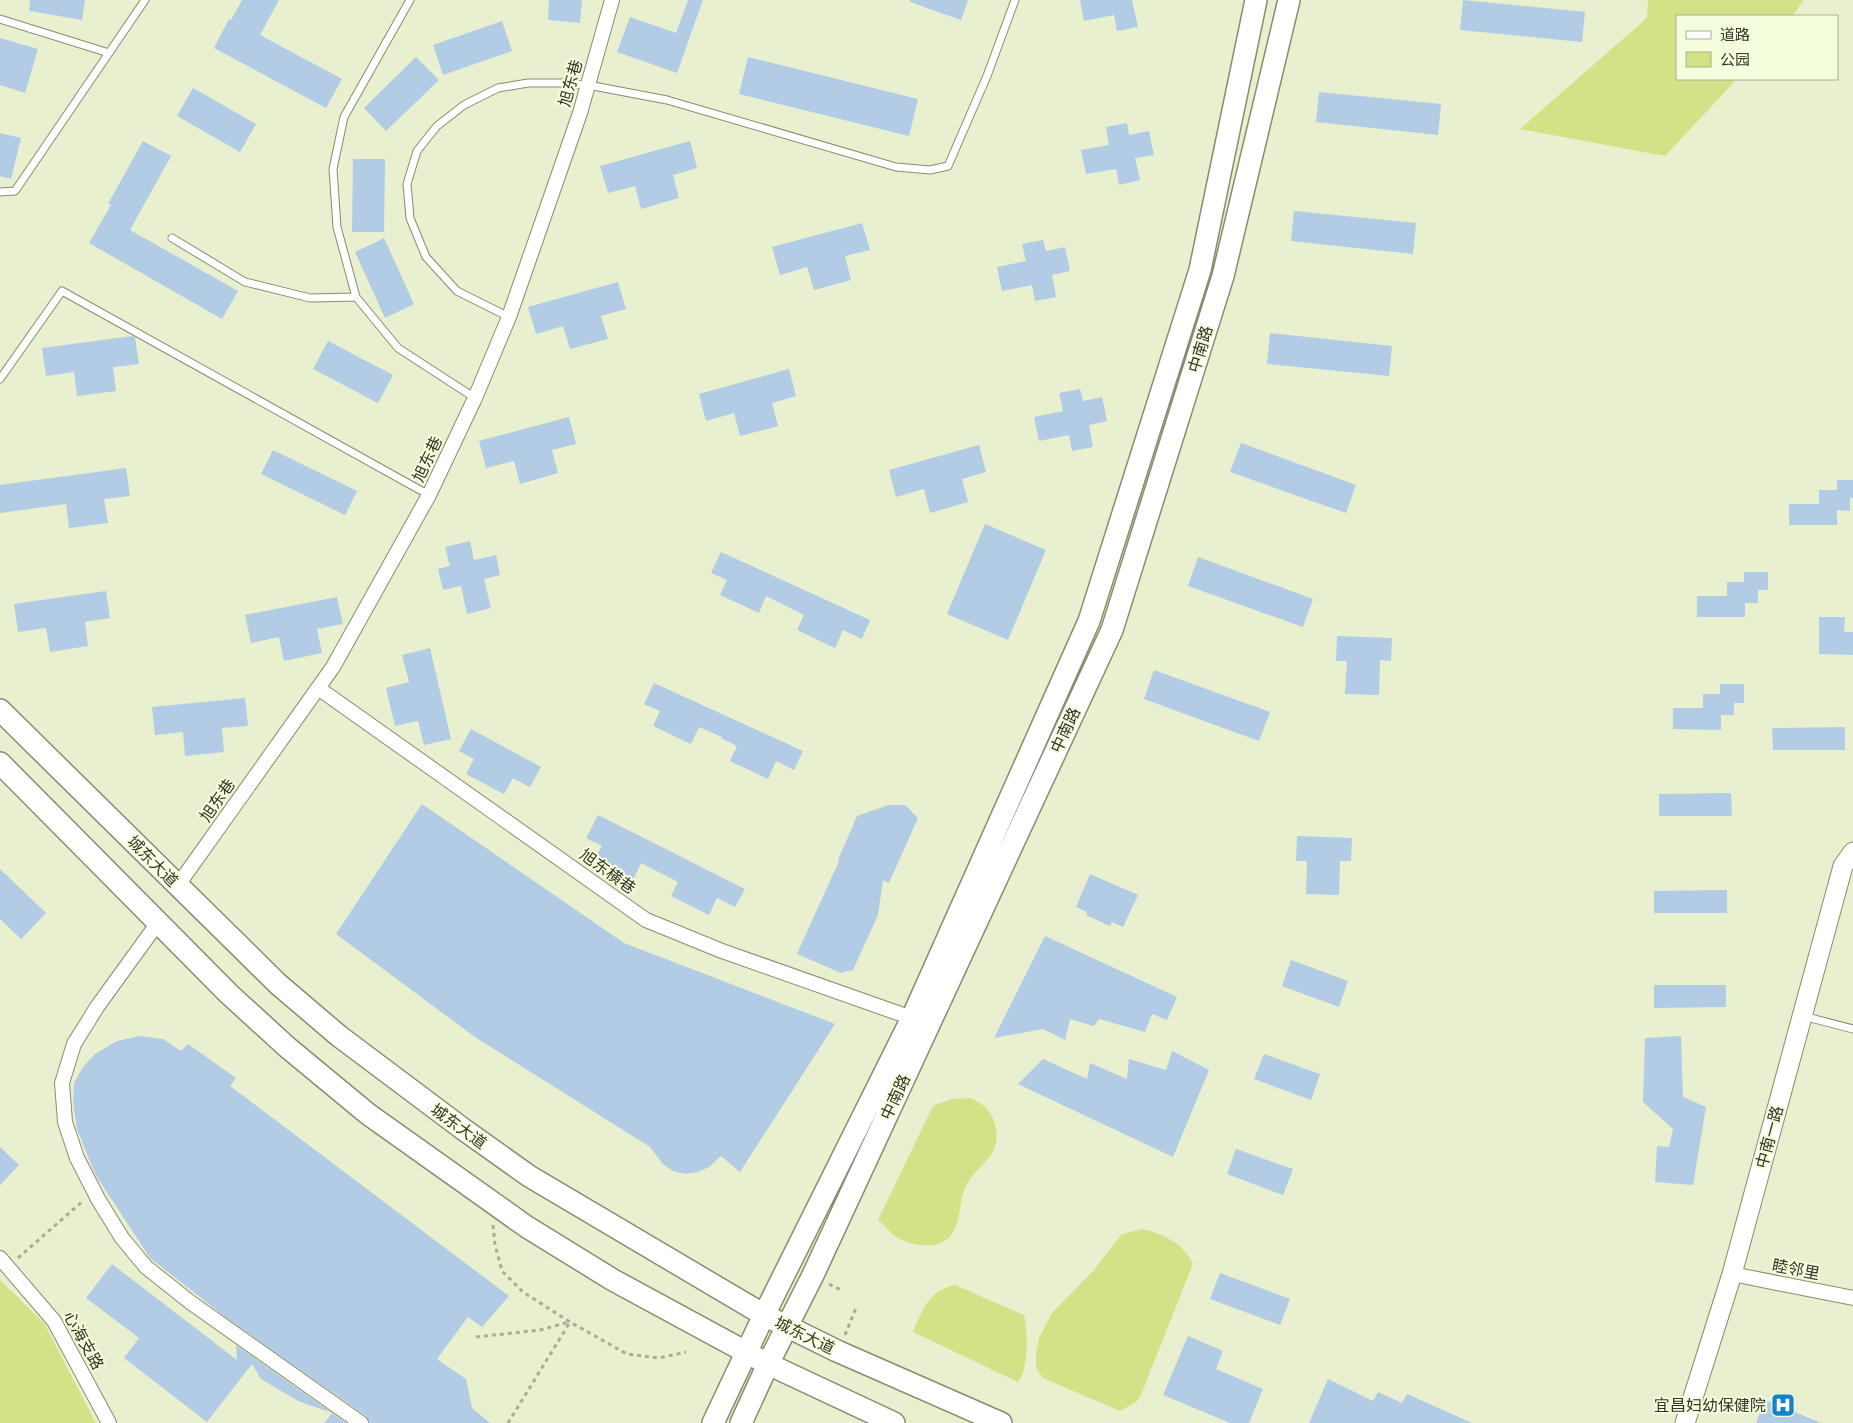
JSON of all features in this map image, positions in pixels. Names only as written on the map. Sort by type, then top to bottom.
[{"type":"main road","name":"中南路","points":[[713,1423],[764,1315],[912,1018],[1089,621],[1200,270],[1256,0]]},
{"type":"main road","name":"中南路","points":[[741,1423],[786,1326],[821,1257],[1112,630],[1223,276],[1289,0]]},
{"type":"main road","name":"城东大道","points":[[0,710],[278,984],[339,1036],[529,1176],[764,1315],[837,1351],[1001,1423]]},
{"type":"main road","points":[[0,763],[228,994],[287,1047],[368,1114],[527,1227],[614,1280],[746,1353],[894,1423]]},
{"type":"street","name":"旭东巷","points":[[178,885],[333,667],[429,495],[475,398],[509,317],[580,113],[612,0]]},
{"type":"street","name":"旭东横巷","points":[[318,688],[646,920],[722,951],[912,1018]]},
{"type":"street","name":"中南一路","points":[[1685,1423],[1732,1274],[1843,866],[1853,852]]},
{"type":"street","points":[[158,924],[97,1007],[74,1044],[62,1083],[64,1122],[77,1158],[122,1238],[146,1267],[190,1302],[360,1423]]},
{"type":"street","name":"心海支路","points":[[4,1263],[54,1320],[109,1423]]},
{"type":"street","name":"睦邻里","points":[[1732,1274],[1853,1298]]},
{"type":"lane","points":[[0,192],[15,191],[146,0]]},
{"type":"lane","points":[[410,0],[344,117],[333,170],[337,227],[356,297],[398,348],[475,398]]},
{"type":"lane","points":[[509,317],[457,291],[426,257],[410,218],[407,184],[417,151],[437,126],[464,105],[498,88],[528,83],[588,85],[667,100],[896,166],[930,170],[948,166],[987,76],[1015,0]]},
{"type":"lane","points":[[0,19],[109,53]]},
{"type":"lane","points":[[172,238],[244,282],[310,298],[356,297]]},
{"type":"lane","points":[[0,379],[62,291],[429,495]]},
{"type":"lane","points":[[1802,1016],[1853,1028]]},
{"type":"path","points":[[4,1263],[94,1191]]},
{"type":"path","points":[[492,1202],[495,1245],[502,1271],[523,1292],[570,1322],[627,1354],[659,1358],[686,1352]]},
{"type":"path","points":[[837,1351],[856,1308]]},
{"type":"path","points":[[476,1337],[540,1330],[570,1322]]},
{"type":"path","points":[[508,1423],[570,1322]]},
{"type":"green space","points":[[1648,0],[1804,0],[1793,15],[1676,15],[1676,80],[1736,80],[1665,156],[1520,129],[1647,18]]},
{"type":"green space","points":[[971,1098],[983,1105],[992,1116],[997,1137],[991,1155],[967,1183],[956,1227],[948,1238],[935,1245],[912,1244],[898,1238],[878,1220],[933,1106],[952,1099]]},
{"type":"green space","points":[[1143,1229],[1159,1234],[1179,1245],[1193,1264],[1141,1395],[1136,1402],[1120,1411],[1043,1378],[1036,1368],[1036,1353],[1039,1338],[1052,1313],[1093,1271],[1122,1234]]},
{"type":"green space","points":[[0,1280],[44,1323],[96,1423],[0,1423]]},
{"type":"green space","points":[[955,1285],[1024,1315],[1027,1340],[1026,1359],[1022,1376],[1018,1382],[913,1332],[932,1296]]},
{"type":"building","points":[[30,0],[85,0],[82,20],[29,11]]},
{"type":"building","points":[[242,0],[279,0],[260,35],[342,79],[326,108],[214,48],[229,19],[231,20]]},
{"type":"building","points":[[549,0],[582,0],[580,23],[548,20]]},
{"type":"building","points":[[688,0],[703,0],[677,73],[617,52],[630,17],[676,33]]},
{"type":"building","points":[[910,0],[968,0],[961,20],[910,2]]},
{"type":"building","points":[[1080,0],[1132,0],[1138,27],[1117,31],[1114,15],[1084,21]]},
{"type":"building","points":[[1463,0],[1585,12],[1582,42],[1460,30]]},
{"type":"building","points":[[502,21],[512,51],[443,75],[433,45]]},
{"type":"building","points":[[0,38],[38,49],[25,93],[0,85]]},
{"type":"building","points":[[416,57],[439,80],[386,131],[364,108]]},
{"type":"building","points":[[748,57],[918,99],[909,136],[739,94]]},
{"type":"building","points":[[193,88],[256,124],[240,152],[177,116]]},
{"type":"building","points":[[1319,92],[1441,104],[1438,135],[1316,122]]},
{"type":"building","points":[[1127,123],[1129,135],[1149,131],[1154,155],[1135,158],[1140,180],[1119,185],[1116,169],[1086,174],[1081,150],[1109,145],[1106,127]]},
{"type":"building","points":[[0,133],[21,138],[11,179],[0,176]]},
{"type":"building","points":[[143,141],[171,156],[130,230],[238,291],[222,319],[89,243],[111,205],[108,204]]},
{"type":"building","points":[[690,141],[697,168],[673,175],[679,198],[641,209],[635,186],[608,193],[600,166]]},
{"type":"building","points":[[353,159],[385,159],[384,232],[352,232]]},
{"type":"building","points":[[1294,211],[1416,223],[1413,254],[1291,241]]},
{"type":"building","points":[[862,223],[870,250],[845,256],[851,280],[814,290],[807,267],[780,275],[772,247]]},
{"type":"building","points":[[384,238],[414,304],[385,318],[355,252]]},
{"type":"building","points":[[1043,240],[1046,251],[1065,247],[1070,271],[1052,275],[1056,297],[1035,301],[1032,285],[1002,291],[997,267],[1026,261],[1022,244]]},
{"type":"building","points":[[618,282],[626,309],[601,316],[608,339],[570,349],[563,326],[536,334],[528,307]]},
{"type":"building","points":[[1270,333],[1392,346],[1389,376],[1267,364]]},
{"type":"building","points":[[133,336],[135,338],[139,364],[113,367],[116,391],[77,396],[74,372],[46,376],[42,348]]},
{"type":"building","points":[[328,341],[393,375],[378,403],[313,369]]},
{"type":"building","points":[[789,369],[796,396],[772,403],[778,426],[740,436],[734,413],[706,421],[699,394]]},
{"type":"building","points":[[1080,389],[1083,401],[1102,397],[1107,421],[1089,425],[1093,447],[1072,451],[1069,435],[1039,441],[1034,417],[1063,411],[1059,393]]},
{"type":"building","points":[[569,417],[576,444],[552,450],[558,473],[520,484],[514,461],[486,468],[479,441]]},
{"type":"building","points":[[1241,443],[1356,485],[1346,513],[1230,472]]},
{"type":"building","points":[[979,445],[986,472],[962,479],[968,502],[930,513],[924,489],[896,497],[889,470]]},
{"type":"building","points":[[273,450],[357,491],[345,515],[261,474]]},
{"type":"building","points":[[126,468],[130,496],[104,499],[108,523],[69,528],[66,504],[0,513],[0,485]]},
{"type":"building","points":[[1837,480],[1853,480],[1853,498],[1850,498],[1850,511],[1837,510],[1837,525],[1789,525],[1789,504],[1819,504],[1819,490],[1837,490]]},
{"type":"building","points":[[985,524],[1046,550],[1008,640],[947,614]]},
{"type":"building","points":[[470,541],[474,560],[496,555],[500,575],[484,579],[491,608],[467,614],[461,586],[443,590],[438,569],[450,566],[445,547]]},
{"type":"building","points":[[721,552],[870,620],[862,639],[843,630],[835,648],[797,630],[804,615],[766,596],[759,613],[720,595],[727,580],[711,573]]},
{"type":"building","points":[[1198,557],[1313,599],[1303,627],[1188,586]]},
{"type":"building","points":[[1744,572],[1768,572],[1768,590],[1758,590],[1758,603],[1745,603],[1745,617],[1697,617],[1697,596],[1727,596],[1727,582],[1744,582]]},
{"type":"building","points":[[106,591],[110,618],[85,622],[88,646],[50,652],[46,628],[18,632],[14,604]]},
{"type":"building","points":[[337,597],[343,624],[317,629],[322,653],[284,661],[279,637],[251,643],[245,615]]},
{"type":"building","points":[[1819,617],[1845,617],[1844,632],[1853,632],[1853,655],[1819,654]]},
{"type":"building","points":[[1337,636],[1392,638],[1391,661],[1380,660],[1379,695],[1345,694],[1347,661],[1336,661]]},
{"type":"building","points":[[430,648],[451,739],[424,745],[418,721],[395,726],[386,688],[409,682],[402,655]]},
{"type":"building","points":[[1154,670],[1270,712],[1259,741],[1144,699]]},
{"type":"building","points":[[654,683],[803,751],[794,770],[776,761],[768,779],[730,761],[737,746],[722,737],[699,727],[691,744],[653,726],[660,711],[644,704]]},
{"type":"building","points":[[1720,684],[1744,684],[1744,703],[1734,703],[1734,715],[1721,715],[1721,730],[1673,729],[1673,708],[1703,708],[1703,694],[1720,694]]},
{"type":"building","points":[[245,698],[248,726],[222,728],[224,752],[185,756],[183,732],[155,735],[152,707]]},
{"type":"building","points":[[1845,727],[1845,750],[1773,750],[1772,728]]},
{"type":"building","points":[[471,729],[541,767],[530,787],[513,778],[504,794],[466,774],[474,759],[459,751]]},
{"type":"building","points":[[1731,793],[1732,816],[1659,816],[1659,794]]},
{"type":"building","points":[[422,804],[624,943],[835,1024],[740,1172],[721,1156],[709,1167],[698,1172],[685,1174],[673,1171],[663,1164],[650,1147],[475,1037],[336,934]]},
{"type":"building","points":[[889,805],[905,805],[918,818],[889,883],[883,880],[878,915],[853,970],[841,973],[797,954],[857,816]]},
{"type":"building","points":[[598,815],[745,889],[735,907],[717,898],[709,915],[671,896],[678,882],[641,863],[633,880],[594,860],[602,846],[586,838]]},
{"type":"building","points":[[1297,836],[1352,838],[1351,861],[1340,861],[1339,895],[1306,894],[1307,861],[1296,861]]},
{"type":"building","points":[[0,869],[46,913],[21,939],[0,919]]},
{"type":"building","points":[[1090,874],[1138,895],[1123,927],[1112,922],[1110,926],[1086,915],[1087,912],[1076,907]]},
{"type":"building","points":[[1727,890],[1727,913],[1654,913],[1654,891]]},
{"type":"building","points":[[1045,936],[1177,997],[1167,1020],[1152,1014],[1145,1032],[1099,1019],[1094,1026],[1070,1019],[1065,1040],[1043,1029],[994,1038]]},
{"type":"building","points":[[1291,960],[1348,981],[1339,1007],[1282,986]]},
{"type":"building","points":[[1654,985],[1726,985],[1726,1007],[1654,1008]]},
{"type":"building","points":[[140,1036],[163,1039],[181,1051],[188,1044],[236,1078],[230,1086],[509,1296],[482,1327],[468,1317],[437,1359],[466,1379],[472,1408],[490,1423],[370,1423],[366,1416],[224,1316],[150,1258],[95,1174],[77,1129],[73,1103],[74,1083],[83,1067],[95,1054],[117,1041]]},
{"type":"building","points":[[1681,1036],[1683,1097],[1706,1107],[1693,1185],[1655,1182],[1657,1146],[1669,1147],[1673,1129],[1643,1102],[1645,1038]]},
{"type":"building","points":[[1172,1051],[1209,1070],[1173,1157],[1018,1084],[1043,1059],[1087,1079],[1090,1063],[1127,1079],[1129,1059],[1166,1070]]},
{"type":"building","points":[[1264,1054],[1320,1074],[1311,1100],[1254,1079]]},
{"type":"building","points":[[0,1147],[19,1165],[0,1185]]},
{"type":"building","points":[[1236,1149],[1293,1169],[1283,1195],[1227,1174]]},
{"type":"building","points":[[112,1264],[237,1360],[236,1345],[332,1413],[298,1401],[261,1379],[252,1364],[207,1422],[124,1358],[139,1338],[86,1298]]},
{"type":"building","points":[[1220,1273],[1290,1299],[1280,1325],[1210,1299]]},
{"type":"building","points":[[1188,1336],[1223,1351],[1216,1369],[1263,1389],[1249,1423],[1230,1423],[1163,1395]]},
{"type":"building","points":[[1328,1379],[1373,1401],[1378,1392],[1402,1403],[1407,1394],[1472,1423],[1309,1423]]},
{"type":"building","points":[[1765,1400],[1821,1423],[1756,1423]]},
{"type":"building","points":[[332,1413],[346,1423],[324,1423]]},
{"type":"place","name":"宜昌妇幼保健院","points":[[1783,1405]]}]
